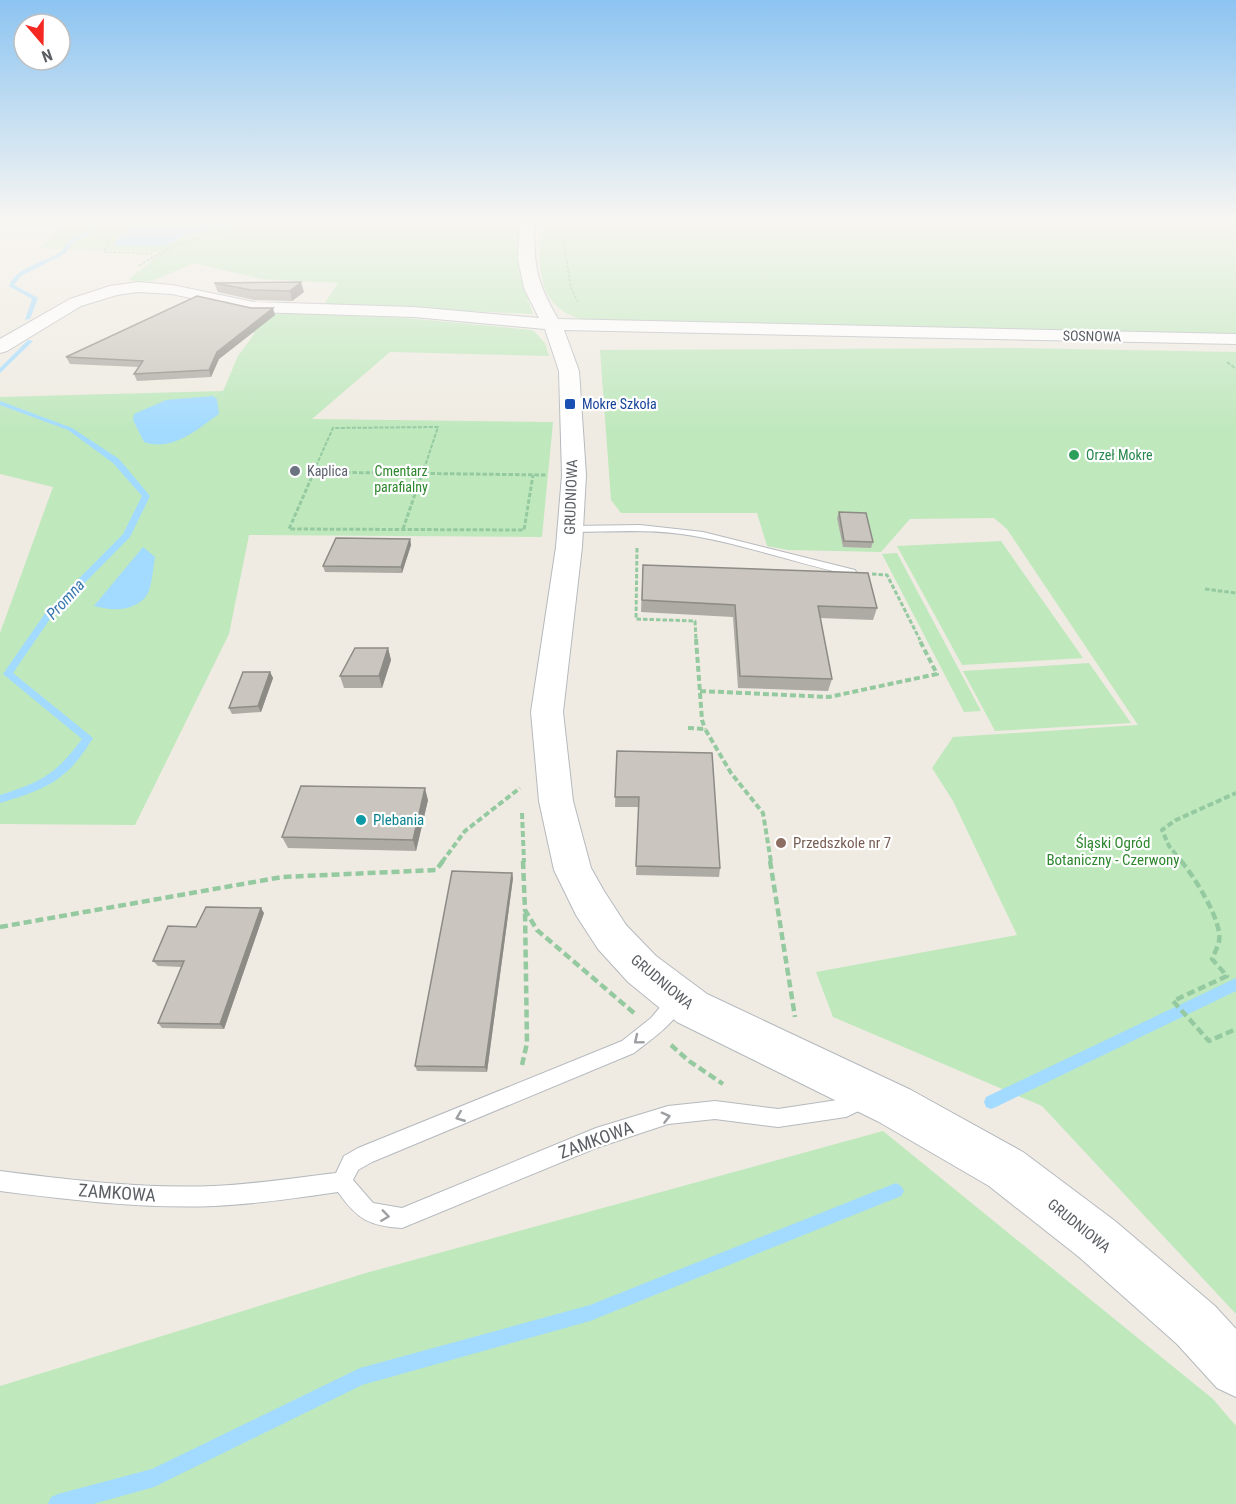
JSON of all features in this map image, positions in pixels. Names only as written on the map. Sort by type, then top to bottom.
[{"type":"street","points":[[0,347],[76,302],[108,291]]},
{"type":"street","points":[[177,291],[230,304],[254,307],[414,312],[551,324]]},
{"type":"street","name":"GRUDNIOWA","points":[[534,291],[562,346],[569,371],[574,475],[570,529],[547,712],[556,801],[573,870],[590,903],[612,937],[642,969],[692,1008],[871,1095],[1006,1169],[1097,1239],[1187,1317],[1236,1369]]},
{"type":"street","name":"SOSNOWA","points":[[551,324],[1236,339]]},
{"type":"lane","points":[[570,529],[678,531],[715,537],[813,565],[851,572]]},
{"type":"lane","points":[[342,1182],[351,1163],[365,1155],[628,1047],[652,1028],[679,998]]},
{"type":"lane","name":"ZAMKOWA","points":[[0,1181],[90,1192],[163,1196],[216,1196],[342,1182],[366,1212],[382,1217],[402,1218],[596,1138],[668,1115],[715,1110],[778,1119],[846,1108],[871,1095]]},
{"type":"path","points":[[403,529],[438,428],[333,428],[289,529],[524,530],[533,475]]},
{"type":"path","points":[[308,472],[548,475]]},
{"type":"path","points":[[638,529],[636,619],[695,621],[702,720],[705,729],[723,764],[750,800],[763,813],[797,1029]]},
{"type":"path","points":[[700,691],[829,697],[937,674],[887,575],[851,572]]},
{"type":"path","points":[[1205,589],[1236,593]]},
{"type":"path","points":[[688,728],[705,729]]},
{"type":"path","points":[[521,776],[521,799]]},
{"type":"path","points":[[0,927],[282,877],[436,870],[465,831],[521,788]]},
{"type":"path","points":[[1236,793],[1176,820],[1162,830],[1169,846],[1198,881],[1207,901],[1220,940],[1212,959],[1227,976],[1173,1001],[1209,1041],[1236,1029]]},
{"type":"path","points":[[514,1095],[527,1043],[522,810]]},
{"type":"path","points":[[525,910],[537,930],[689,1061],[725,1085]]},
{"type":"green space","points":[[333,291],[525,291],[533,314],[324,304]]},
{"type":"green space","points":[[547,291],[1236,291],[1236,335],[584,320],[567,313],[556,305]]},
{"type":"green space","name":"Cmentarz parafialny","points":[[249,312],[405,318],[533,330],[545,343],[549,356],[390,352],[312,419],[553,422],[542,537],[249,535],[229,634],[135,825],[0,824],[0,633],[53,487],[0,474],[0,397],[223,391],[238,356],[255,333],[224,329]]},
{"type":"green space","name":"Śląski Ogród Botaniczny - Czerwony","points":[[1011,348],[1236,352],[1236,1314],[1042,1106],[833,1017],[816,972],[1017,935],[953,801],[932,768],[953,737],[1138,725],[1007,529],[994,518],[910,519],[881,552],[788,550],[767,546],[757,513],[621,513],[611,500],[600,350]]},
{"type":"green space","points":[[1001,541],[1083,658],[962,665],[897,546]]},
{"type":"green space","points":[[897,553],[981,711],[964,712],[882,554]]},
{"type":"green space","points":[[1089,663],[1131,723],[995,731],[963,671]]},
{"type":"green space","points":[[883,1131],[1213,1399],[1236,1426],[1236,1504],[0,1504],[0,1386],[366,1273]]},
{"type":"water","points":[[213,396],[217,399],[219,414],[193,433],[174,442],[155,444],[144,442],[133,420],[134,414],[166,400]]},
{"type":"water","points":[[143,547],[155,557],[147,595],[136,605],[123,609],[94,606]]},
{"type":"building","points":[[197,296],[251,308],[273,308],[217,352],[209,370],[134,374],[143,361],[66,357]]},
{"type":"building","points":[[839,512],[866,513],[873,542],[844,541]]},
{"type":"building","points":[[336,538],[410,539],[401,567],[323,566]]},
{"type":"building","points":[[643,565],[868,573],[877,608],[818,606],[832,679],[740,676],[735,605],[642,600]]},
{"type":"building","points":[[355,648],[388,648],[379,676],[340,676]]},
{"type":"building","points":[[243,672],[270,672],[258,706],[229,708]]},
{"type":"building","points":[[617,751],[712,753],[720,868],[636,866],[639,797],[615,797]]},
{"type":"building","name":"Plebania","points":[[301,786],[425,788],[413,840],[282,837]]},
{"type":"building","points":[[452,871],[512,873],[485,1067],[415,1066]]},
{"type":"building","points":[[206,907],[261,908],[220,1024],[158,1023],[184,961],[153,961],[168,926],[196,927]]},
{"type":"waterway","points":[[22,291],[35,298],[27,319]]},
{"type":"waterway","name":"Promna","points":[[0,371],[30,341]]},
{"type":"waterway","name":"Promna","points":[[0,403],[70,429],[116,461],[146,496],[127,535],[49,614],[8,674],[88,738],[60,773],[42,785],[0,799]]},
{"type":"waterway","points":[[991,1102],[1236,984]]},
{"type":"waterway","points":[[58,1504],[154,1478],[360,1377],[590,1313],[896,1191]]},
{"type":"place","name":"Mokre Szkoła","points":[[570,404]]},
{"type":"place","name":"Orzeł Mokre","points":[[1074,455]]},
{"type":"place","name":"Kaplica","points":[[295,471]]},
{"type":"place","name":"Plebania","points":[[361,820]]},
{"type":"place","name":"Przedszkole nr 7","points":[[781,843]]}]
